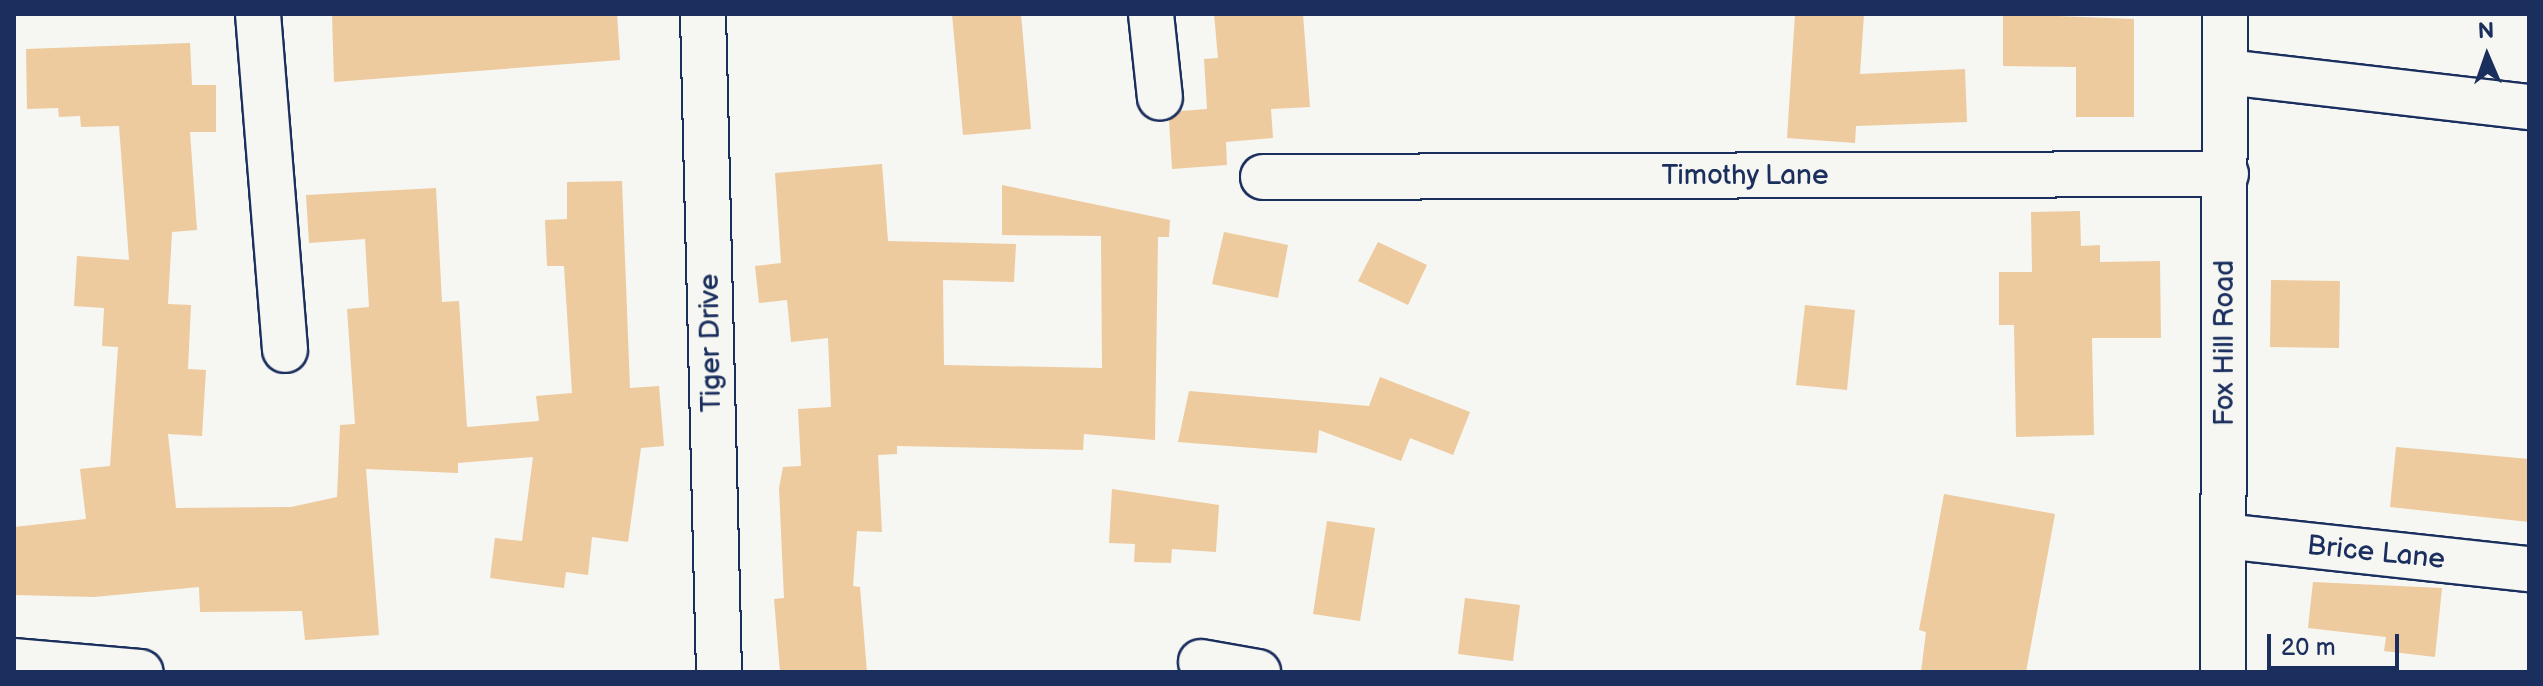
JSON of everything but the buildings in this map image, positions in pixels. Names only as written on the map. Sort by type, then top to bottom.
[{"type":"street","points":[[258,14],[285,350]]},
{"type":"street","name":"Tiger Drive","points":[[703,14],[719,672]]},
{"type":"street","points":[[1151,14],[1160,98]]},
{"type":"street","name":"Fox Hill Road","points":[[2223,672],[2225,14]]},
{"type":"street","points":[[2226,72],[2529,107]]},
{"type":"street","name":"Timothy Lane","points":[[1263,177],[2226,174]]},
{"type":"street","name":"Brice Lane","points":[[2224,536],[2529,569]]},
{"type":"street","points":[[14,661],[141,672]]},
{"type":"street","points":[[1201,662],[1258,672]]}]
